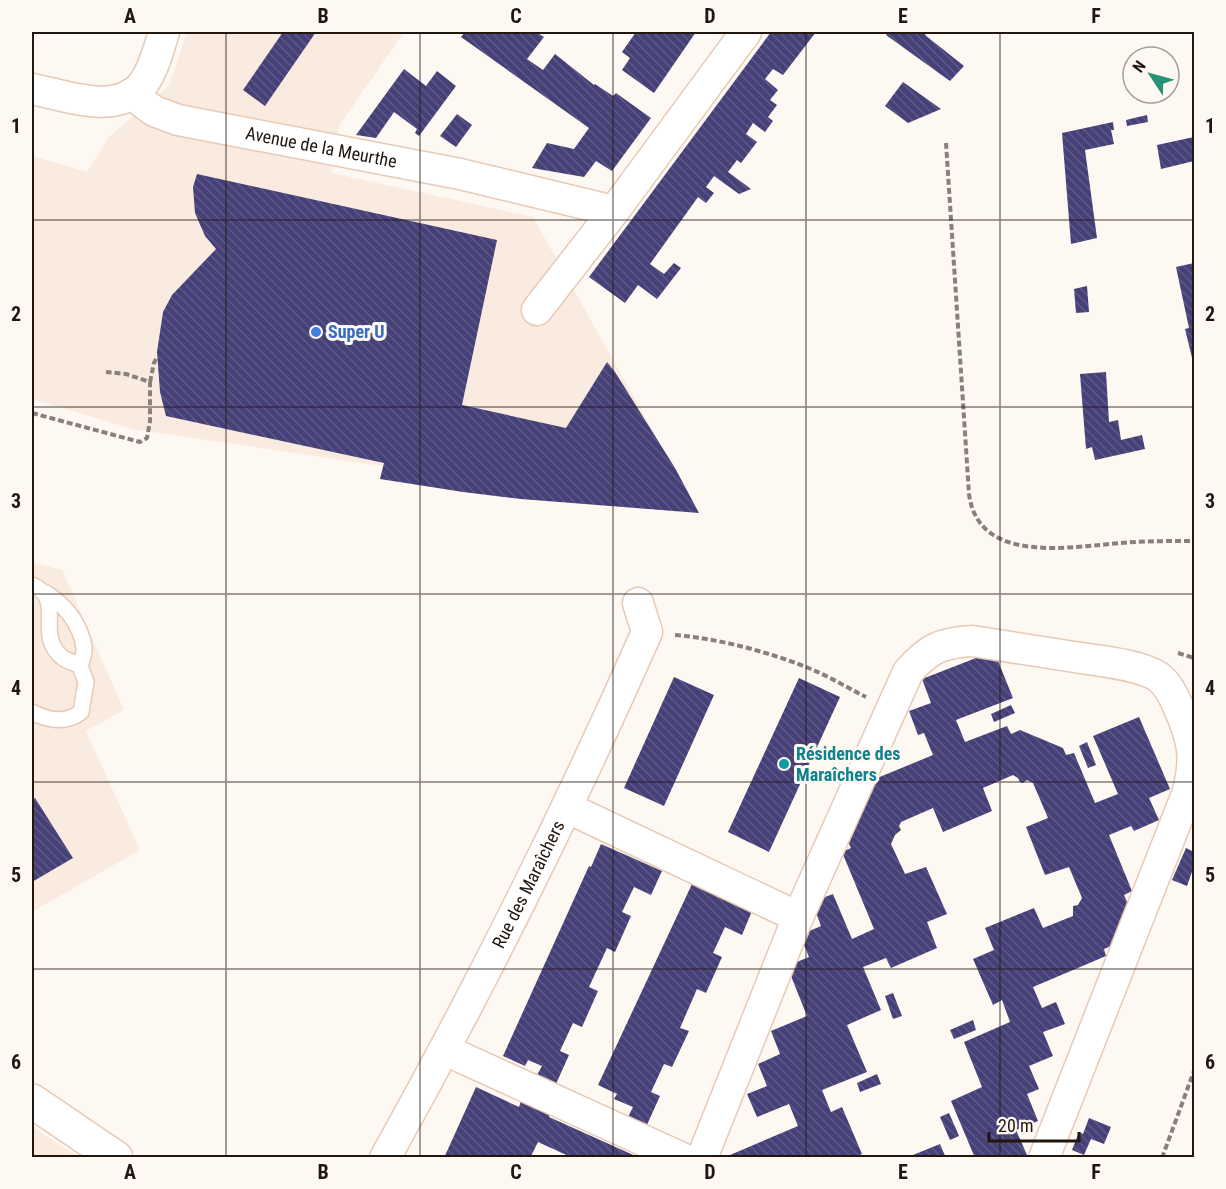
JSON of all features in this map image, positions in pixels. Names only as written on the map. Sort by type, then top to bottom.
[{"type":"street","points":[[32,89],[98,102],[116,101],[131,94],[143,83],[164,32]]},
{"type":"street","points":[[537,310],[614,211],[746,32]]},
{"type":"street","name":"Avenue de la Meurthe","points":[[131,94],[154,111],[178,120],[460,174],[614,211]]},
{"type":"street","points":[[638,603],[647,632]]},
{"type":"street","name":"Rue des Maraîchers","points":[[385,1158],[445,1050],[568,808],[647,632]]},
{"type":"street","points":[[702,1158],[798,917],[908,672],[919,659],[949,643],[972,641],[1140,669],[1161,678],[1175,698],[1188,726],[1193,747],[1193,774],[1187,794],[1044,1158]]},
{"type":"street","points":[[568,808],[798,917]]},
{"type":"street","points":[[445,1050],[682,1158]]},
{"type":"street","points":[[32,1101],[116,1158]]},
{"type":"lane","points":[[32,585],[62,603],[74,620],[84,649],[80,666],[86,682],[81,712],[74,718],[60,720],[42,717],[32,712]]},
{"type":"lane","points":[[46,593],[49,601],[48,635],[63,657],[80,666]]},
{"type":"path","points":[[946,143],[969,494],[971,509],[979,523],[998,537],[1018,546],[1046,549],[1136,542],[1194,541]]},
{"type":"path","points":[[32,413],[140,442],[147,438],[150,421],[150,382],[157,357]]},
{"type":"path","points":[[106,372],[126,374],[150,382]]},
{"type":"path","points":[[647,632],[693,636],[757,650],[812,670],[890,710]]},
{"type":"path","points":[[1162,1158],[1194,1071]]},
{"type":"shaded area","points":[[187,32],[404,32],[339,126],[332,173],[533,217],[699,513],[132,429],[32,399],[32,156],[87,172],[109,137],[169,86]]},
{"type":"shaded area","points":[[32,562],[62,570],[124,710],[86,731],[140,850],[32,912]]},
{"type":"shaded area","points":[[32,1126],[45,1135],[78,1157],[32,1157]]},
{"type":"building","points":[[283,32],[316,32],[265,106],[243,90]]},
{"type":"building","points":[[465,32],[536,32],[544,37],[527,59],[543,70],[555,54],[594,85],[613,96],[616,93],[651,118],[612,171],[596,161],[584,177],[532,168],[547,143],[574,149],[589,128],[461,37]]},
{"type":"building","points":[[636,32],[696,32],[654,93],[622,70],[630,58],[622,52]]},
{"type":"building","points":[[771,32],[816,32],[783,75],[773,69],[765,79],[778,90],[770,100],[777,105],[768,117],[773,121],[765,132],[753,123],[746,134],[757,142],[741,163],[737,160],[728,172],[751,189],[739,194],[714,176],[706,187],[714,193],[706,203],[698,197],[650,264],[664,274],[674,263],[681,268],[657,299],[638,285],[625,303],[589,277]]},
{"type":"building","points":[[889,32],[927,32],[925,35],[964,66],[950,81],[886,35]]},
{"type":"building","points":[[404,69],[426,86],[437,71],[456,86],[419,136],[415,133],[417,129],[394,112],[376,138],[356,135]]},
{"type":"building","points":[[903,82],[941,109],[908,123],[885,106]]},
{"type":"building","points":[[457,114],[472,125],[456,147],[440,136]]},
{"type":"building","points":[[1147,115],[1148,122],[1127,126],[1126,120]]},
{"type":"building","points":[[1113,122],[1114,130],[1111,130],[1114,144],[1085,150],[1097,238],[1071,244],[1062,133]]},
{"type":"building","points":[[1194,137],[1194,161],[1161,169],[1157,145]]},
{"type":"building","points":[[197,174],[497,240],[462,405],[566,428],[607,362],[675,468],[699,513],[521,499],[380,479],[384,463],[166,416],[160,392],[157,352],[163,312],[172,295],[216,249],[205,236],[195,213],[193,187]]},
{"type":"building","points":[[1194,263],[1194,366],[1185,329],[1189,328],[1176,267]]},
{"type":"building","points":[[1087,286],[1089,312],[1076,313],[1074,289]]},
{"type":"building","points":[[1106,372],[1109,422],[1118,420],[1121,440],[1142,435],[1145,449],[1095,460],[1092,447],[1086,449],[1080,374]]},
{"type":"building","points":[[994,651],[1013,698],[956,720],[965,742],[1007,726],[1011,734],[1020,730],[1063,748],[1066,755],[1074,753],[1095,803],[1118,794],[1093,736],[1139,717],[1170,789],[1149,798],[1159,820],[1134,831],[1131,826],[1109,835],[1132,891],[1124,895],[1128,904],[1111,946],[1104,949],[1106,956],[1033,987],[1042,1008],[1056,1002],[1065,1024],[1043,1032],[1053,1056],[1029,1066],[1039,1089],[1027,1094],[1038,1121],[1016,1130],[1027,1155],[1020,1158],[975,1158],[951,1101],[982,1087],[964,1042],[1010,1022],[1002,1000],[993,1005],[973,959],[994,950],[985,928],[1034,908],[1043,928],[1073,916],[1073,906],[1078,905],[1082,898],[1069,867],[1045,875],[1026,827],[1048,818],[1033,783],[1027,780],[1020,782],[1013,775],[983,788],[992,811],[943,832],[933,808],[901,822],[899,826],[901,830],[895,835],[891,844],[905,874],[926,867],[947,914],[927,922],[937,948],[891,968],[886,958],[863,967],[881,1010],[847,1025],[867,1072],[822,1090],[831,1112],[842,1107],[862,1154],[852,1158],[723,1158],[798,1126],[789,1104],[757,1117],[747,1094],[767,1086],[758,1064],[780,1054],[771,1031],[807,1016],[787,966],[809,957],[800,935],[821,926],[812,902],[833,894],[852,939],[874,929],[842,852],[851,848],[846,837],[870,781],[933,755],[924,733],[918,735],[909,711],[931,703],[922,679]]},
{"type":"building","points":[[674,677],[714,695],[664,806],[624,788]]},
{"type":"building","name":"Résidence des Maraîchers","points":[[799,678],[840,697],[769,852],[728,832]]},
{"type":"building","points":[[1011,705],[1015,713],[994,722],[991,714]]},
{"type":"building","points":[[1087,742],[1096,765],[1088,768],[1079,746]]},
{"type":"building","points":[[35,798],[73,858],[32,882],[32,800]]},
{"type":"building","points":[[601,844],[662,871],[651,895],[634,887],[622,912],[631,916],[615,952],[607,948],[589,987],[598,991],[582,1027],[573,1023],[560,1051],[569,1055],[556,1084],[537,1075],[542,1066],[528,1060],[525,1066],[503,1056]]},
{"type":"building","points":[[1186,848],[1194,852],[1194,866],[1187,886],[1172,880]]},
{"type":"building","points":[[692,884],[752,911],[742,935],[725,927],[713,953],[722,957],[706,993],[697,989],[680,1028],[689,1031],[672,1067],[664,1064],[651,1092],[660,1096],[646,1127],[627,1119],[633,1107],[614,1099],[617,1094],[598,1085]]},
{"type":"building","points":[[893,993],[902,1016],[893,1019],[885,996]]},
{"type":"building","points":[[973,1020],[976,1030],[954,1039],[950,1030]]},
{"type":"building","points":[[877,1074],[881,1084],[860,1092],[857,1083]]},
{"type":"building","points":[[476,1087],[519,1107],[521,1101],[550,1114],[549,1117],[640,1158],[573,1158],[538,1142],[530,1158],[444,1158]]},
{"type":"building","points":[[949,1113],[959,1136],[950,1140],[940,1117]]},
{"type":"building","points":[[1089,1118],[1111,1127],[1104,1144],[1091,1139],[1084,1155],[1072,1150],[1079,1132],[1083,1134]]},
{"type":"building","points":[[940,1144],[946,1158],[908,1158],[908,1157]]},
{"type":"place","name":"Super U","points":[[316,332]]},
{"type":"place","name":"Résidence des Maraîchers","points":[[784,764]]}]
